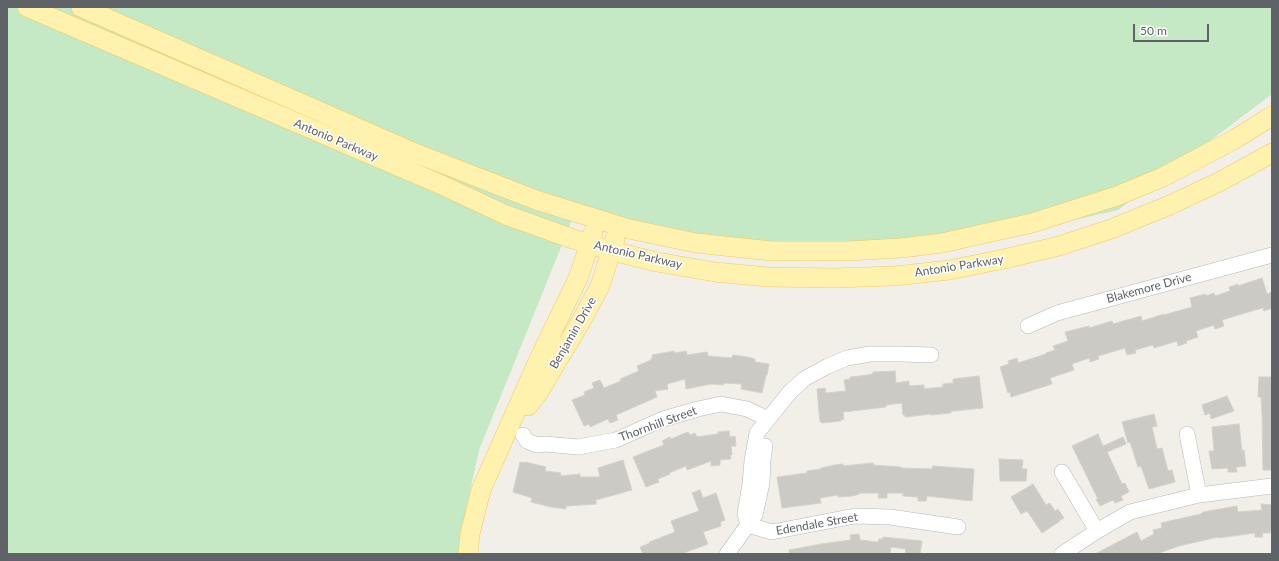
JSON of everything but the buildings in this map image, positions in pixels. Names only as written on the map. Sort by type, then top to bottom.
[{"type":"main road","name":"Antonio Parkway","points":[[27,7],[442,185],[506,214],[548,230],[612,251],[657,262],[708,270],[768,277],[880,277],[949,270],[1018,256],[1059,246],[1111,229],[1170,205],[1221,181],[1272,153]]},
{"type":"main road","name":"Antonio Parkway","points":[[81,7],[410,151],[536,200],[597,220],[696,243],[771,251],[848,251],[901,248],[942,243],[1032,223],[1116,196],[1163,177],[1235,140],[1272,116]]},
{"type":"main road","name":"Benjamin Drive","points":[[516,432],[539,359],[579,276],[597,220]]},
{"type":"main road","name":"Benjamin Drive","points":[[468,554],[470,534],[481,490],[580,323],[600,286],[612,251],[618,225]]},
{"type":"street","name":"Blakemore Drive","points":[[1028,326],[1057,313],[1272,255]]},
{"type":"street","points":[[727,554],[748,525],[745,514],[758,433],[790,392],[804,379],[847,358],[870,354],[932,355]]},
{"type":"street","name":"Thornhill Street","points":[[516,432],[531,433],[540,437],[545,444],[578,447],[616,440],[663,420],[698,409],[721,404],[747,409],[768,419]]},
{"type":"street","points":[[1187,434],[1199,495]]},
{"type":"street","points":[[1062,472],[1097,531]]},
{"type":"street","points":[[1062,554],[1130,512],[1199,495],[1272,486]]},
{"type":"street","name":"Edendale Street","points":[[748,525],[772,532],[855,516],[890,516],[958,527]]},
{"type":"green space","points":[[7,7],[1272,7],[1272,94],[1118,210],[912,257],[696,248],[576,210],[479,450],[459,542],[459,554],[7,554]]}]
